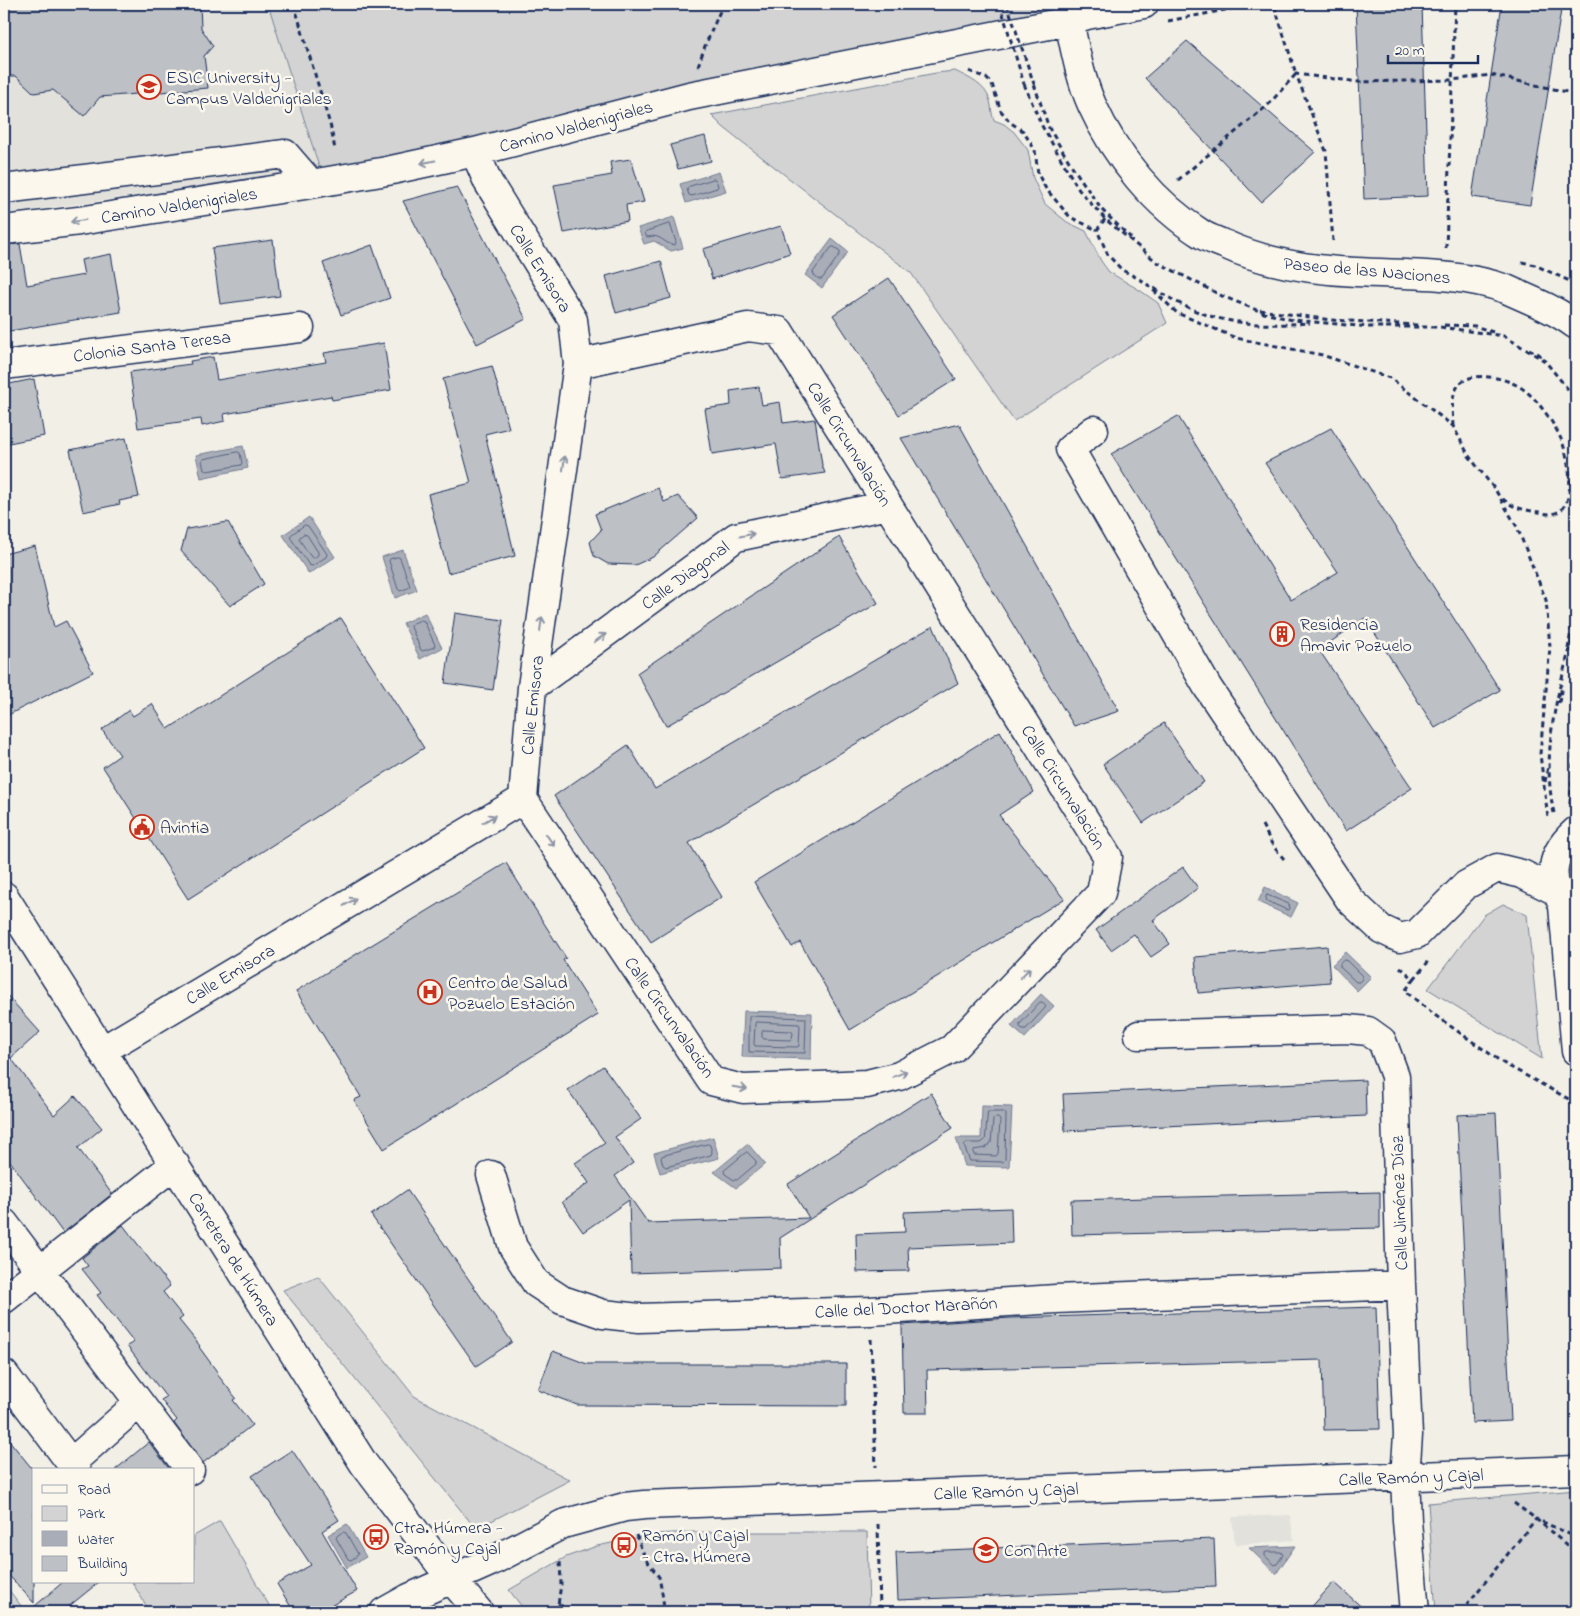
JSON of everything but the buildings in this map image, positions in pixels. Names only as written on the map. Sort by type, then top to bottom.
[{"type":"street","name":"Camino Valdenigriales","points":[[4,230],[79,221],[340,179],[476,152],[688,96],[1069,21],[1144,4]]},
{"type":"street","name":"Paseo de las Naciones","points":[[1069,21],[1079,70],[1091,103],[1107,136],[1139,179],[1172,211],[1204,236],[1247,255],[1300,267],[1355,272],[1412,274],[1470,280],[1505,289],[1566,317],[1576,325]]},
{"type":"street","name":"Calle Emisora","points":[[102,1050],[522,799],[532,687],[578,364],[573,320],[488,182],[476,152]]},
{"type":"street","points":[[4,189],[285,154],[311,184]]},
{"type":"street","name":"Calle Circunvalación","points":[[522,799],[712,1081],[743,1089],[867,1084],[899,1076],[952,1049],[1101,893],[1108,857],[779,331],[748,327],[578,364]]},
{"type":"street","name":"Colonia Santa Teresa","points":[[4,365],[300,328]]},
{"type":"street","points":[[1094,430],[1070,449],[1208,688],[1350,900],[1381,929],[1400,938],[1418,934],[1466,886],[1497,868],[1522,874],[1565,905]]},
{"type":"street","name":"Calle Diagonal","points":[[532,687],[736,537],[888,506]]},
{"type":"street","points":[[1567,820],[1565,841],[1556,856],[1553,873],[1565,905],[1576,1051]]},
{"type":"street","name":"Carretera de Húmera","points":[[4,896],[12,915],[102,1050],[364,1464],[452,1580],[479,1612]]},
{"type":"street","name":"Calle Jiménez Díaz","points":[[1139,1035],[1348,1029],[1368,1031],[1382,1041],[1395,1076],[1401,1285],[1408,1435],[1405,1477],[1415,1612]]},
{"type":"street","points":[[4,1299],[175,1164]]},
{"type":"street","name":"Calle del Doctor Marañón","points":[[491,1175],[513,1246],[536,1283],[562,1300],[603,1314],[639,1318],[870,1311],[1056,1299],[1401,1285]]},
{"type":"street","points":[[4,1224],[188,1468]]},
{"type":"street","points":[[4,1374],[74,1466],[139,1403]]},
{"type":"street","name":"Calle Ramón y Cajal","points":[[384,1612],[409,1598],[452,1580],[563,1524],[625,1507],[877,1495],[1576,1470]]},
{"type":"path","points":[[294,4],[330,128],[340,179]]},
{"type":"path","points":[[688,96],[705,46],[723,4]]},
{"type":"path","points":[[1000,4],[1024,84]]},
{"type":"path","points":[[1007,4],[1034,84]]},
{"type":"path","points":[[1167,21],[1256,4]]},
{"type":"path","points":[[1274,4],[1296,74],[1326,151],[1333,242]]},
{"type":"path","points":[[1446,249],[1455,4]]},
{"type":"path","points":[[932,48],[964,69],[986,78],[992,84],[1001,111],[1011,123],[1023,131],[1035,150],[1038,174],[1046,189],[1070,217],[1097,230],[1108,255],[1122,270],[1170,298],[1214,317],[1232,322],[1252,325],[1321,322]]},
{"type":"path","points":[[1296,74],[1359,82],[1452,80],[1491,75],[1576,94]]},
{"type":"path","points":[[1181,187],[1176,182],[1268,104],[1296,74]]},
{"type":"path","points":[[1097,230],[1105,219]]},
{"type":"path","points":[[1145,282],[1177,313],[1236,338],[1322,355],[1390,378],[1453,426],[1469,456],[1508,505],[1551,514],[1562,509],[1570,500],[1570,464],[1561,438],[1528,392],[1500,379],[1482,376],[1467,378],[1459,385],[1452,399],[1453,426]]},
{"type":"path","points":[[1496,491],[1517,527],[1546,600],[1550,647],[1540,754],[1548,820]]},
{"type":"path","points":[[1544,785],[1576,603]]},
{"type":"path","points":[[1565,667],[1576,627]]},
{"type":"path","points":[[1567,820],[1574,754],[1576,755]]},
{"type":"path","points":[[1549,758],[1550,793],[1567,820]]},
{"type":"path","points":[[870,1311],[877,1495]]},
{"type":"path","points":[[625,1507],[645,1558],[659,1577],[664,1598],[664,1612]]},
{"type":"path","points":[[1536,1519],[1576,1537]]},
{"type":"path","points":[[1536,1519],[1576,1553]]},
{"type":"path","points":[[1462,1612],[1536,1519]]},
{"type":"path","points":[[557,1612],[561,1584],[559,1565],[563,1524]]},
{"type":"path","points":[[879,1529],[880,1612]]},
{"type":"path","points":[[558,1604],[573,1612]]},
{"type":"shaded area","name":"ESIC University - Campus Valdenigriales","points":[[4,4],[268,4],[320,170],[4,214]]},
{"type":"shaded area","points":[[1290,1515],[1294,1540],[1235,1545],[1232,1517]]},
{"type":"green space","points":[[268,4],[1078,4],[709,82],[451,149],[320,170]]},
{"type":"green space","points":[[955,71],[981,86],[988,95],[994,120],[1004,124],[1014,132],[1028,150],[1033,178],[1045,204],[1067,222],[1086,231],[1101,261],[1109,272],[1158,303],[1167,323],[1014,421],[911,273],[723,127],[711,115]]},
{"type":"green space","points":[[1503,904],[1527,915],[1542,1059],[1428,989],[1484,915]]},
{"type":"green space","points":[[318,1276],[414,1396],[570,1480],[476,1529],[283,1290]]},
{"type":"green space","points":[[1576,1490],[1576,1612],[1436,1612],[1428,1503]]},
{"type":"green space","points":[[220,1521],[273,1612],[150,1612],[133,1584],[195,1584],[195,1535]]},
{"type":"green space","points":[[693,1532],[867,1532],[869,1612],[526,1612],[509,1590],[566,1557],[597,1546],[654,1534]]},
{"type":"green space","points":[[4,1584],[26,1612],[4,1612]]},
{"type":"water","points":[[719,172],[726,191],[686,203],[680,184]]},
{"type":"water","points":[[674,217],[683,248],[671,251],[654,241],[644,244],[638,228]]},
{"type":"water","points":[[832,239],[848,252],[822,288],[805,275]]},
{"type":"water","points":[[243,446],[248,468],[201,478],[196,455]]},
{"type":"water","points":[[309,517],[335,557],[309,574],[283,535]]},
{"type":"water","points":[[403,550],[417,590],[395,598],[382,557]]},
{"type":"water","points":[[425,613],[442,648],[420,659],[403,623]]},
{"type":"water","points":[[1265,887],[1298,903],[1291,917],[1258,902]]},
{"type":"water","points":[[1345,952],[1371,977],[1357,991],[1332,965]]},
{"type":"water","points":[[1041,994],[1054,1006],[1025,1038],[1011,1026]]},
{"type":"water","points":[[744,1011],[812,1013],[811,1059],[742,1057]]},
{"type":"water","points":[[982,1106],[1012,1107],[1009,1167],[965,1166],[956,1138],[981,1138]]},
{"type":"water","points":[[713,1137],[719,1158],[660,1173],[654,1153]]},
{"type":"water","points":[[748,1144],[765,1164],[736,1188],[714,1172]]},
{"type":"water","points":[[347,1524],[366,1557],[347,1568],[328,1535]]},
{"type":"water","points":[[1295,1546],[1276,1574],[1249,1548]]},
{"type":"place","name":"ESIC University - Campus Valdenigriales","points":[[149,87]]},
{"type":"place","name":"Residencia Amavir Pozuelo","points":[[1282,634]]},
{"type":"place","name":"Avintia","points":[[142,827]]},
{"type":"place","name":"Centro de Salud Pozuelo Estación","points":[[430,992]]},
{"type":"place","name":"Ctra. Húmera - Ramón y Cajal","points":[[376,1537]]},
{"type":"place","name":"Ramón y Cajal - Ctra. Húmera","points":[[624,1545]]},
{"type":"place","name":"Con Arte","points":[[986,1550]]}]
